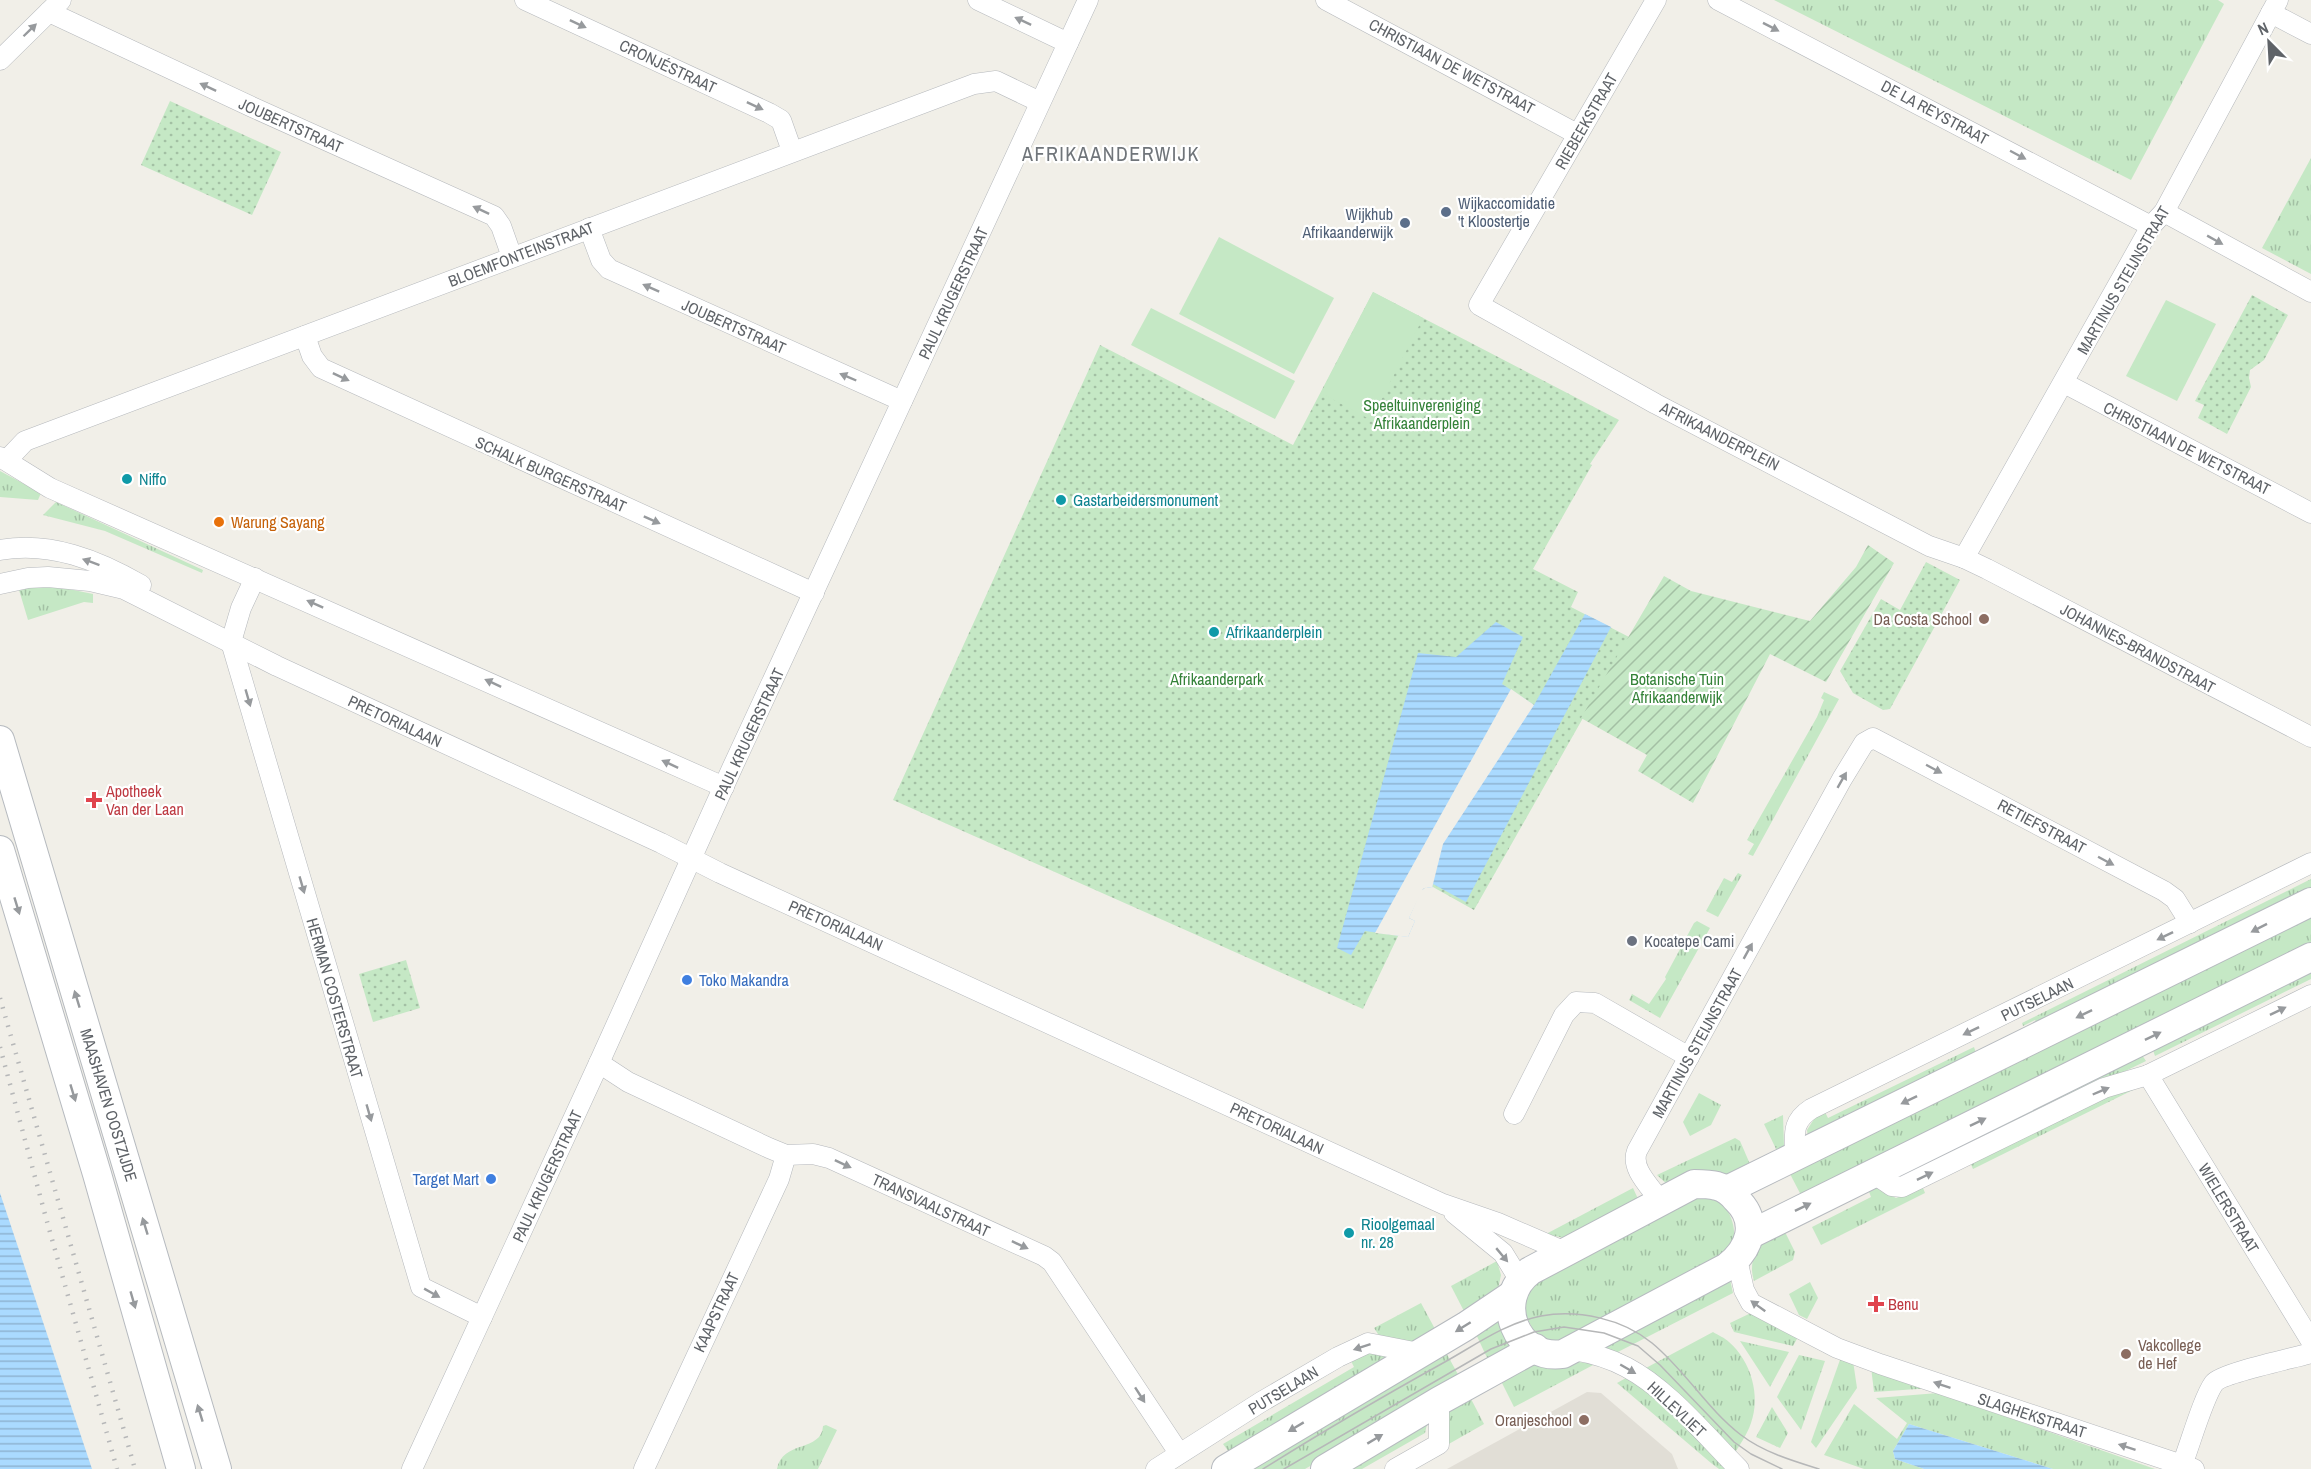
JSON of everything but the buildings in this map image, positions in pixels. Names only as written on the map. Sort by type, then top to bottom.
[{"type":"main road","name":"MAASHAVEN OOSTZIJDE","points":[[0,740],[217,1469]]},
{"type":"main road","name":"MAASHAVEN OOSTZIJDE","points":[[0,850],[97,1174],[181,1469]]},
{"type":"main road","points":[[1727,1190],[2311,902]]},
{"type":"main road","points":[[1751,1234],[2311,957]]},
{"type":"main road","points":[[1226,1469],[1466,1326],[1516,1287],[1530,1271],[1694,1184],[1718,1186],[1727,1190],[1746,1213],[1751,1234],[1748,1245],[1727,1267],[1573,1350],[1555,1355],[1534,1348],[1521,1336],[1513,1323],[1510,1307],[1516,1287]]},
{"type":"main road","points":[[1325,1469],[1534,1348]]},
{"type":"street","name":"CRONJÉSTRAAT","points":[[525,0],[769,113],[781,120],[792,151]]},
{"type":"street","points":[[978,0],[1068,43]]},
{"type":"street","name":"PAUL KRUGERSTRAAT","points":[[412,1469],[1088,0]]},
{"type":"street","name":"CHRISTIAAN DE WETSTRAAT","points":[[1326,0],[1578,134]]},
{"type":"street","name":"RIEBEEKSTRAAT","points":[[1479,305],[1656,0]]},
{"type":"street","name":"DE LA REYSTRAAT","points":[[1718,0],[2158,219],[2311,292]]},
{"type":"street","points":[[0,60],[55,6]]},
{"type":"street","name":"JOUBERTSTRAAT","points":[[55,6],[252,107],[494,216],[501,226],[512,257]]},
{"type":"street","points":[[2274,7],[2311,34]]},
{"type":"street","name":"MARTINUS STEIJNSTRAAT","points":[[1964,558],[2158,219],[2274,7]]},
{"type":"street","name":"BLOEMFONTEINSTRAAT","points":[[3,458],[25,441],[975,84],[989,81],[1004,84],[1040,102]]},
{"type":"street","name":"JOUBERTSTRAAT","points":[[589,228],[601,260],[609,269],[902,401]]},
{"type":"street","name":"AFRIKAANDERPLEIN","points":[[1479,305],[1656,404],[1929,546],[1964,558]]},
{"type":"street","name":"SCHALK BURGERSTRAAT","points":[[305,336],[312,356],[321,368],[814,593]]},
{"type":"street","name":"CHRISTIAAN DE WETSTRAAT","points":[[2064,383],[2311,513]]},
{"type":"street","points":[[3,458],[50,488],[724,787]]},
{"type":"street","name":"PRETORIALAAN","points":[[0,550],[33,547],[53,549],[90,561],[115,571],[146,588],[174,615]]},
{"type":"street","name":"JOHANNES-BRANDSTRAAT","points":[[1964,558],[2311,737]]},
{"type":"street","name":"PRETORIALAAN","points":[[0,584],[38,577],[90,581],[124,589],[277,666],[693,859],[1443,1204],[1498,1223],[1565,1252]]},
{"type":"street","points":[[231,642],[241,608],[255,578]]},
{"type":"street","name":"HERMAN COSTERSTRAAT","points":[[231,642],[421,1287],[482,1317]]},
{"type":"street","name":"MARTINUS STEIJNSTRAAT","points":[[1661,1202],[1635,1163],[1637,1151],[1842,779],[1864,743],[1873,738],[1882,741]]},
{"type":"street","name":"RETIEFSTRAAT","points":[[1882,741],[2164,891],[2175,899],[2190,923]]},
{"type":"street","name":"PUTSELAAN","points":[[1795,1156],[1796,1124],[1802,1115],[1811,1109],[2311,863]]},
{"type":"street","points":[[1873,1173],[1892,1186],[1902,1187],[2104,1088],[2148,1076],[2311,995]]},
{"type":"street","points":[[1514,1114],[1564,1015],[1576,1002],[1595,1003],[1689,1057]]},
{"type":"street","name":"TRANSVAALSTRAAT","points":[[599,1064],[628,1082],[786,1155],[813,1154],[828,1158],[1044,1256],[1052,1262],[1179,1453]]},
{"type":"street","name":"WIELERSTRAAT","points":[[2148,1076],[2311,1341]]},
{"type":"street","name":"KAAPSTRAAT","points":[[644,1469],[779,1179],[786,1155]]},
{"type":"street","name":"PRETORIALAAN","points":[[1443,1204],[1503,1253],[1516,1287]]},
{"type":"street","name":"SLAGHEKSTRAAT","points":[[1737,1259],[1744,1290],[1751,1303],[1837,1348],[2188,1467],[2208,1395],[2215,1381],[2229,1375],[2311,1353]]},
{"type":"street","name":"PUTSELAAN","points":[[1156,1469],[1318,1369],[1368,1343],[1419,1353]]},
{"type":"street","name":"HILLEVLIET","points":[[1573,1350],[1593,1354],[1626,1367],[1658,1389],[1739,1469]]},
{"type":"street","points":[[1395,1469],[1439,1444],[1439,1401]]},
{"type":"shaded area","name":"Oranjeschool","points":[[1587,1392],[1601,1393],[1672,1454],[1678,1469],[1447,1469]]},
{"type":"green space","points":[[1774,0],[2218,0],[2224,4],[2131,180]]},
{"type":"green space","points":[[170,101],[281,152],[252,215],[141,165]]},
{"type":"green space","points":[[2311,158],[2311,274],[2262,248]]},
{"type":"green space","points":[[1219,237],[1334,298],[1294,374],[1179,314]]},
{"type":"green space","name":"Afrikaanderpark","points":[[1373,292],[1619,420],[1590,464],[1592,465],[1533,569],[1578,592],[1571,607],[1629,637],[1474,910],[1424,882],[1363,1009],[893,800],[1100,345],[1293,445]]},
{"type":"green space","points":[[1373,292],[1423,318],[1371,420],[1321,393]]},
{"type":"green space","points":[[2252,295],[2288,315],[2264,360],[2250,370],[2251,387],[2227,434],[2198,418],[2204,405],[2195,401]]},
{"type":"green space","points":[[2166,300],[2216,324],[2177,401],[2126,376]]},
{"type":"green space","points":[[1151,308],[1295,381],[1275,419],[1131,345]]},
{"type":"green space","points":[[0,471],[41,493],[38,500],[0,497]]},
{"type":"green space","points":[[56,502],[203,570],[202,573],[105,531],[43,515]]},
{"type":"green space","name":"Botanische Tuin Afrikaanderwijk","points":[[1868,545],[1894,563],[1826,682],[1770,654],[1693,803],[1638,771],[1647,755],[1581,718],[1664,576],[1691,591],[1810,621],[1856,567]]},
{"type":"green space","points":[[1926,562],[1960,580],[1890,709],[1883,710],[1853,693],[1840,671],[1881,599],[1900,610]]},
{"type":"green space","points":[[34,586],[54,586],[93,594],[93,603],[84,602],[28,620],[19,590]]},
{"type":"green space","points":[[1824,692],[1839,699],[1753,856],[1748,854],[1754,844],[1747,840],[1817,717],[1824,700],[1821,698]]},
{"type":"green space","points":[[1738,873],[1742,875],[1718,917],[1706,911],[1724,878],[1732,882]]},
{"type":"green space","points":[[2311,879],[2311,890],[2038,1026],[2035,1020],[2023,1026],[2022,1023]]},
{"type":"green space","points":[[2311,909],[2311,949],[1803,1199],[1788,1170]]},
{"type":"green space","points":[[1697,921],[1710,928],[1660,1018],[1629,1000],[1632,994],[1649,1004],[1666,979],[1665,977]]},
{"type":"green space","points":[[406,960],[420,1008],[373,1022],[359,974]]},
{"type":"green space","points":[[2311,972],[2311,979],[2155,1056],[2153,1050]]},
{"type":"green space","points":[[1974,1047],[1977,1056],[1808,1137],[1807,1130],[1814,1119],[1825,1112],[1828,1118]]},
{"type":"green space","points":[[2142,1055],[2146,1061],[1903,1180],[1896,1176]]},
{"type":"green space","points":[[2139,1087],[1973,1169],[1970,1162],[2110,1093]]},
{"type":"green space","points":[[1699,1093],[1721,1105],[1711,1125],[1690,1136],[1683,1122]]},
{"type":"green space","points":[[1783,1115],[1784,1146],[1778,1153],[1764,1124]]},
{"type":"green space","points":[[1735,1138],[1740,1141],[1750,1164],[1729,1177],[1669,1186],[1657,1175]]},
{"type":"green space","points":[[1873,1186],[1896,1198],[1923,1188],[1925,1193],[1821,1245],[1812,1227],[1871,1197],[1868,1189]]},
{"type":"green space","points":[[1633,1188],[1639,1201],[1564,1238],[1546,1234]]},
{"type":"green space","points":[[1704,1198],[1722,1204],[1733,1224],[1733,1240],[1721,1256],[1560,1340],[1550,1341],[1535,1334],[1522,1307],[1523,1296],[1545,1272],[1689,1200]]},
{"type":"green space","points":[[1782,1226],[1795,1252],[1793,1260],[1754,1281],[1752,1264],[1754,1256],[1768,1237]]},
{"type":"green space","points":[[1497,1261],[1501,1275],[1497,1294],[1467,1317],[1451,1286]]},
{"type":"green space","points":[[1729,1275],[1733,1293],[1614,1354],[1594,1345]]},
{"type":"green space","points":[[1810,1282],[1818,1298],[1807,1319],[1799,1315],[1789,1294]]},
{"type":"green space","points":[[1421,1303],[1435,1329],[1415,1346],[1380,1337],[1374,1328]]},
{"type":"green space","points":[[1753,1312],[1798,1337],[1793,1346],[1734,1332],[1730,1323]]},
{"type":"green space","points":[[1499,1319],[1516,1348],[1489,1362],[1475,1332]]},
{"type":"green space","points":[[1713,1332],[1737,1350],[1748,1369],[1754,1391],[1754,1413],[1751,1423],[1733,1456],[1644,1369]]},
{"type":"green space","points":[[1740,1341],[1789,1352],[1770,1387]]},
{"type":"green space","points":[[1444,1349],[1460,1378],[1305,1469],[1241,1469]]},
{"type":"green space","points":[[1361,1352],[1390,1356],[1229,1452],[1223,1444],[1354,1367],[1350,1359]]},
{"type":"green space","points":[[1799,1355],[1825,1361],[1801,1430],[1777,1397]]},
{"type":"green space","points":[[1841,1357],[1853,1361],[1857,1388],[1816,1448],[1811,1442]]},
{"type":"green space","points":[[1571,1361],[1595,1364],[1514,1407],[1499,1377],[1530,1362]]},
{"type":"green space","points":[[1871,1367],[1932,1388],[1874,1392]]},
{"type":"green space","points":[[1626,1378],[1646,1387],[1728,1469],[1719,1469],[1711,1463],[1617,1383]]},
{"type":"green space","points":[[1938,1393],[2155,1469],[2053,1469],[1909,1424],[1893,1451],[1895,1459],[1924,1469],[1864,1469],[1824,1455],[1854,1404],[1897,1439],[1907,1423],[1876,1398]]},
{"type":"green space","points":[[1470,1397],[1484,1424],[1447,1445],[1449,1409]]},
{"type":"green space","points":[[1772,1407],[1788,1433],[1780,1448],[1756,1437]]},
{"type":"green space","points":[[1428,1420],[1425,1433],[1362,1469],[1345,1469]]},
{"type":"green space","points":[[823,1426],[837,1430],[818,1469],[777,1469],[780,1460],[786,1454],[816,1440]]},
{"type":"water","points":[[1585,614],[1611,627],[1466,902],[1433,884],[1432,888],[1426,887],[1421,891],[1409,918],[1415,921],[1408,937],[1365,931],[1351,955],[1337,948],[1418,653],[1456,657],[1496,622],[1523,637],[1502,684],[1534,705]]},
{"type":"water","points":[[0,1193],[92,1469],[0,1469]]},
{"type":"water","points":[[1909,1424],[2053,1469],[1924,1469],[1895,1459],[1893,1451]]},
{"type":"pier","points":[[1511,689],[1534,705],[1443,844],[1432,888],[1423,889],[1409,918],[1415,921],[1408,937],[1375,933]]},
{"type":"tram line","points":[[1263,1469],[1502,1329],[1528,1319],[1555,1314],[1600,1318],[1640,1335],[1664,1354],[1717,1413],[1741,1435],[1768,1451],[1819,1469]]},
{"type":"tram line","points":[[1284,1469],[1491,1349],[1534,1332],[1564,1327],[1604,1333],[1638,1346],[1660,1365],[1734,1442],[1751,1454],[1782,1469]]},
{"type":"railway","points":[[0,998],[135,1469]]},
{"type":"railway","points":[[0,1047],[117,1469]]},
{"type":"place","name":"Wijkaccomidatie 't Kloostertje","points":[[1446,212]]},
{"type":"place","name":"Wijkhub Afrikaanderwijk","points":[[1405,223]]},
{"type":"place","name":"Niffo","points":[[127,479]]},
{"type":"place","name":"Gastarbeidersmonument","points":[[1061,500]]},
{"type":"place","name":"Warung Sayang","points":[[219,522]]},
{"type":"place","name":"Da Costa School","points":[[1984,619]]},
{"type":"place","name":"Afrikaanderplein","points":[[1214,632]]},
{"type":"place","name":"Apotheek Van der Laan","points":[[94,800]]},
{"type":"place","name":"Kocatepe Cami","points":[[1632,941]]},
{"type":"place","name":"Toko Makandra","points":[[687,980]]},
{"type":"place","name":"Target Mart","points":[[491,1179]]},
{"type":"place","name":"Rioolgemaal nr. 28","points":[[1349,1233]]},
{"type":"place","name":"Benu","points":[[1876,1304]]},
{"type":"place","name":"Vakcollege de Hef","points":[[2126,1354]]},
{"type":"place","name":"Oranjeschool","points":[[1584,1420]]},
{"type":"district","name":"AFRIKAANDERWIJK","points":[[1111,154]]},
{"type":"park label","name":"Speeltuinvereniging Afrikaanderplein","points":[[1422,414]]}]
